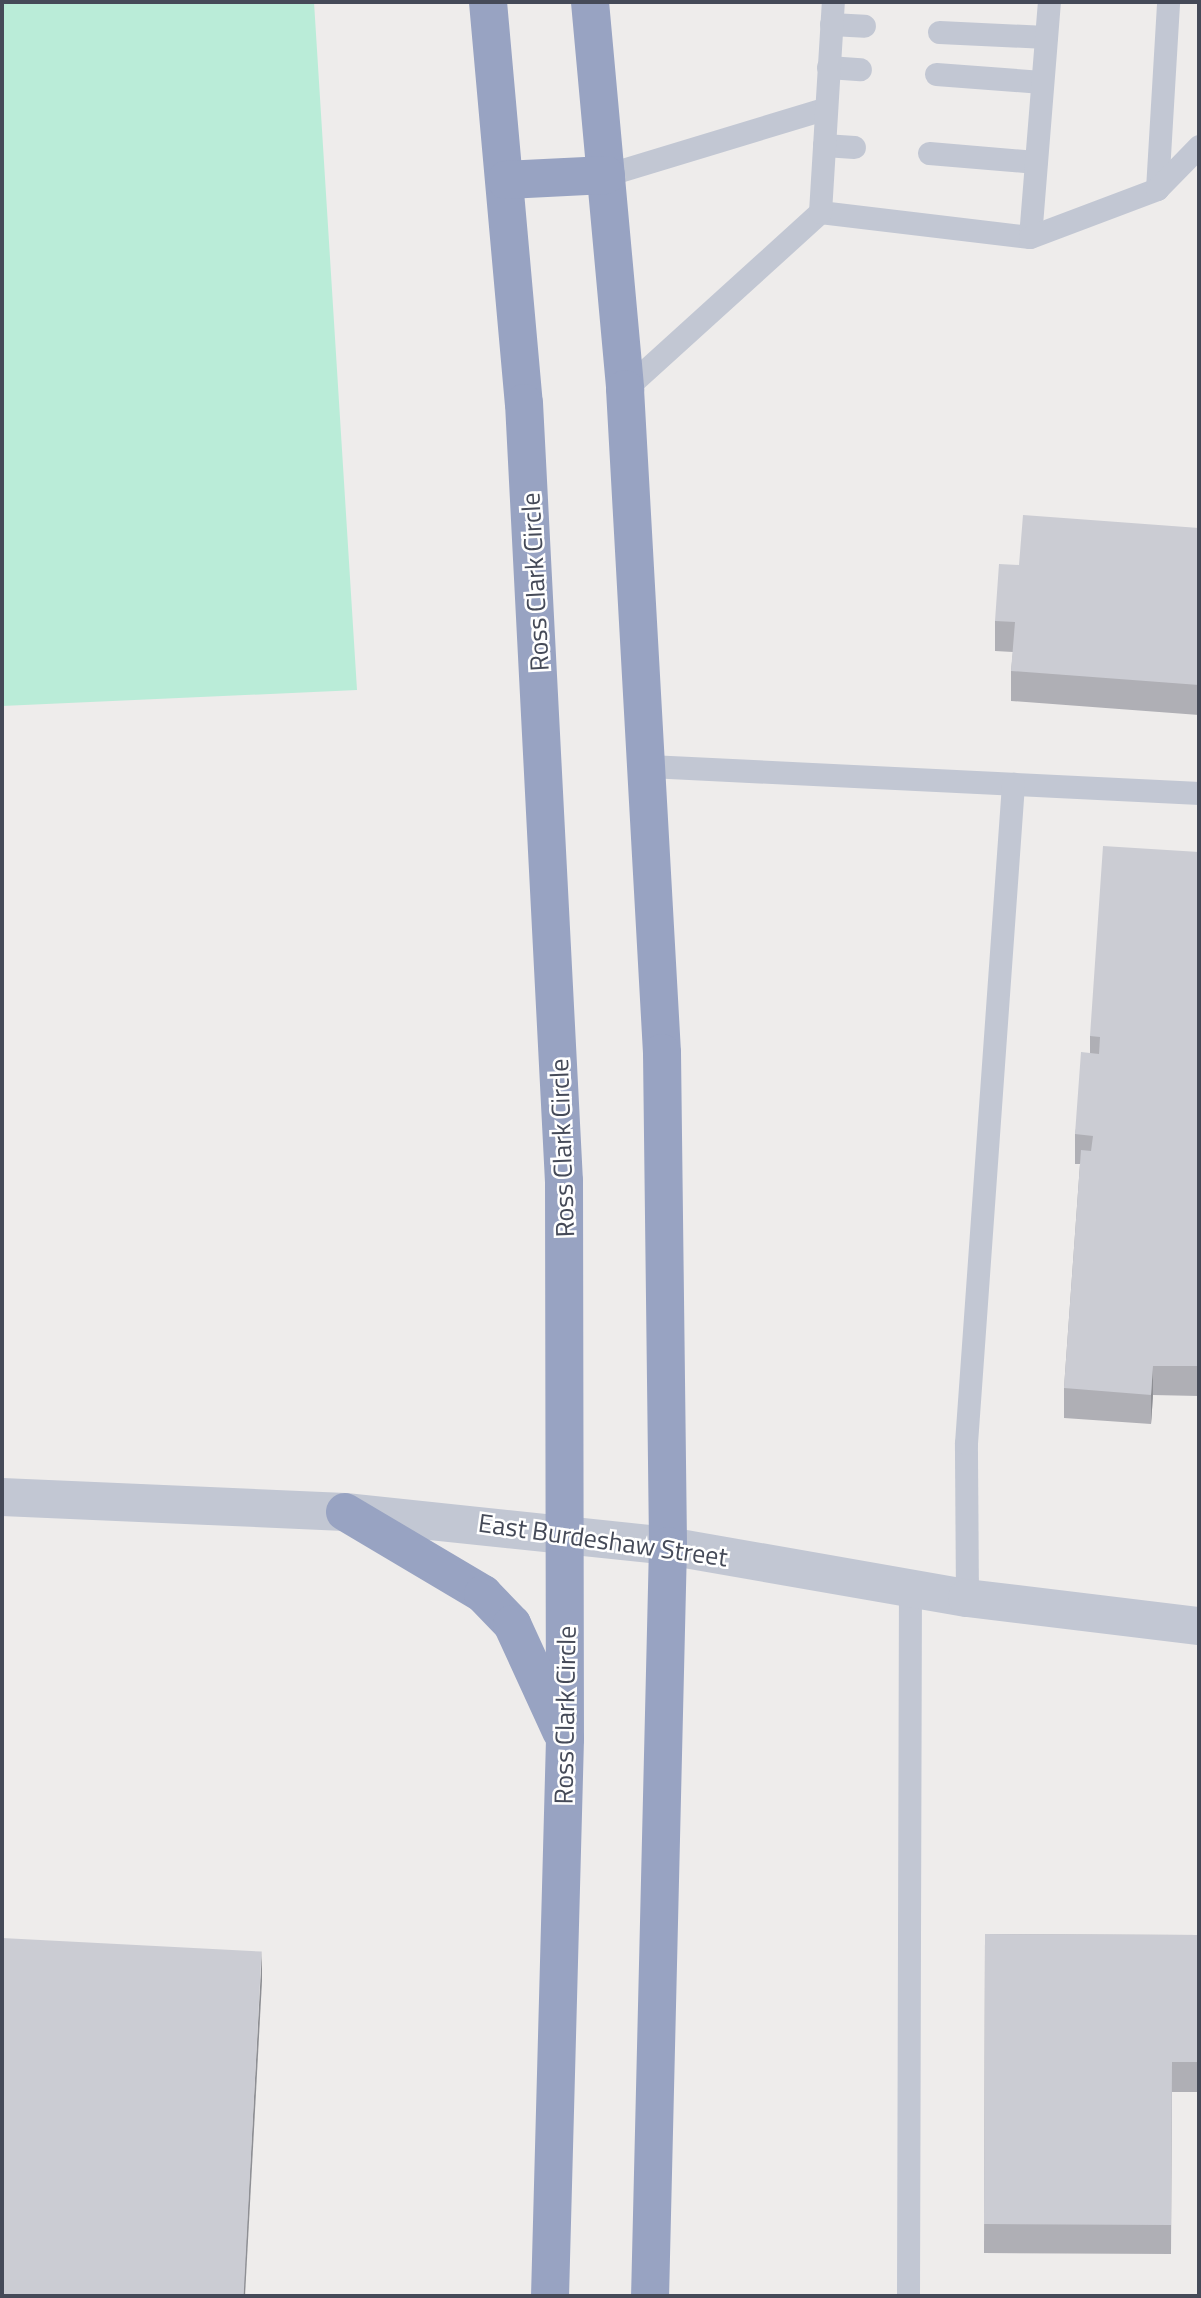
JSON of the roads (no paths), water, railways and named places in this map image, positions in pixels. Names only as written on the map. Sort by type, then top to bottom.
[{"type":"highway","name":"Ross Clark Circle","points":[[488,2],[506,180],[552,869],[566,1281],[565,1740],[550,2296]]},
{"type":"highway","points":[[590,2],[625,389],[649,766],[662,1066],[668,1546],[650,2296]]},
{"type":"highway","points":[[506,180],[606,175]]},
{"type":"highway","points":[[345,1512],[484,1594],[512,1624],[565,1740]]},
{"type":"street","name":"East Burdeshaw Street","points":[[2,1497],[345,1512],[567,1531],[967,1598],[1199,1626]]},
{"type":"lane","points":[[1030,237],[1049,2]]},
{"type":"lane","points":[[1157,189],[1168,2]]},
{"type":"lane","points":[[625,389],[820,212],[832,13],[864,26]]},
{"type":"lane","points":[[939,32],[1046,37]]},
{"type":"lane","points":[[828,66],[860,69]]},
{"type":"lane","points":[[936,74],[1042,82]]},
{"type":"lane","points":[[606,175],[826,108]]},
{"type":"lane","points":[[824,145],[854,147]]},
{"type":"lane","points":[[820,212],[1030,237],[1157,189],[1199,146]]},
{"type":"lane","points":[[929,153],[1036,162]]},
{"type":"lane","points":[[649,766],[1199,793]]},
{"type":"lane","points":[[967,1598],[966,1443],[1013,784]]},
{"type":"lane","points":[[908,2296],[909,1589]]}]
